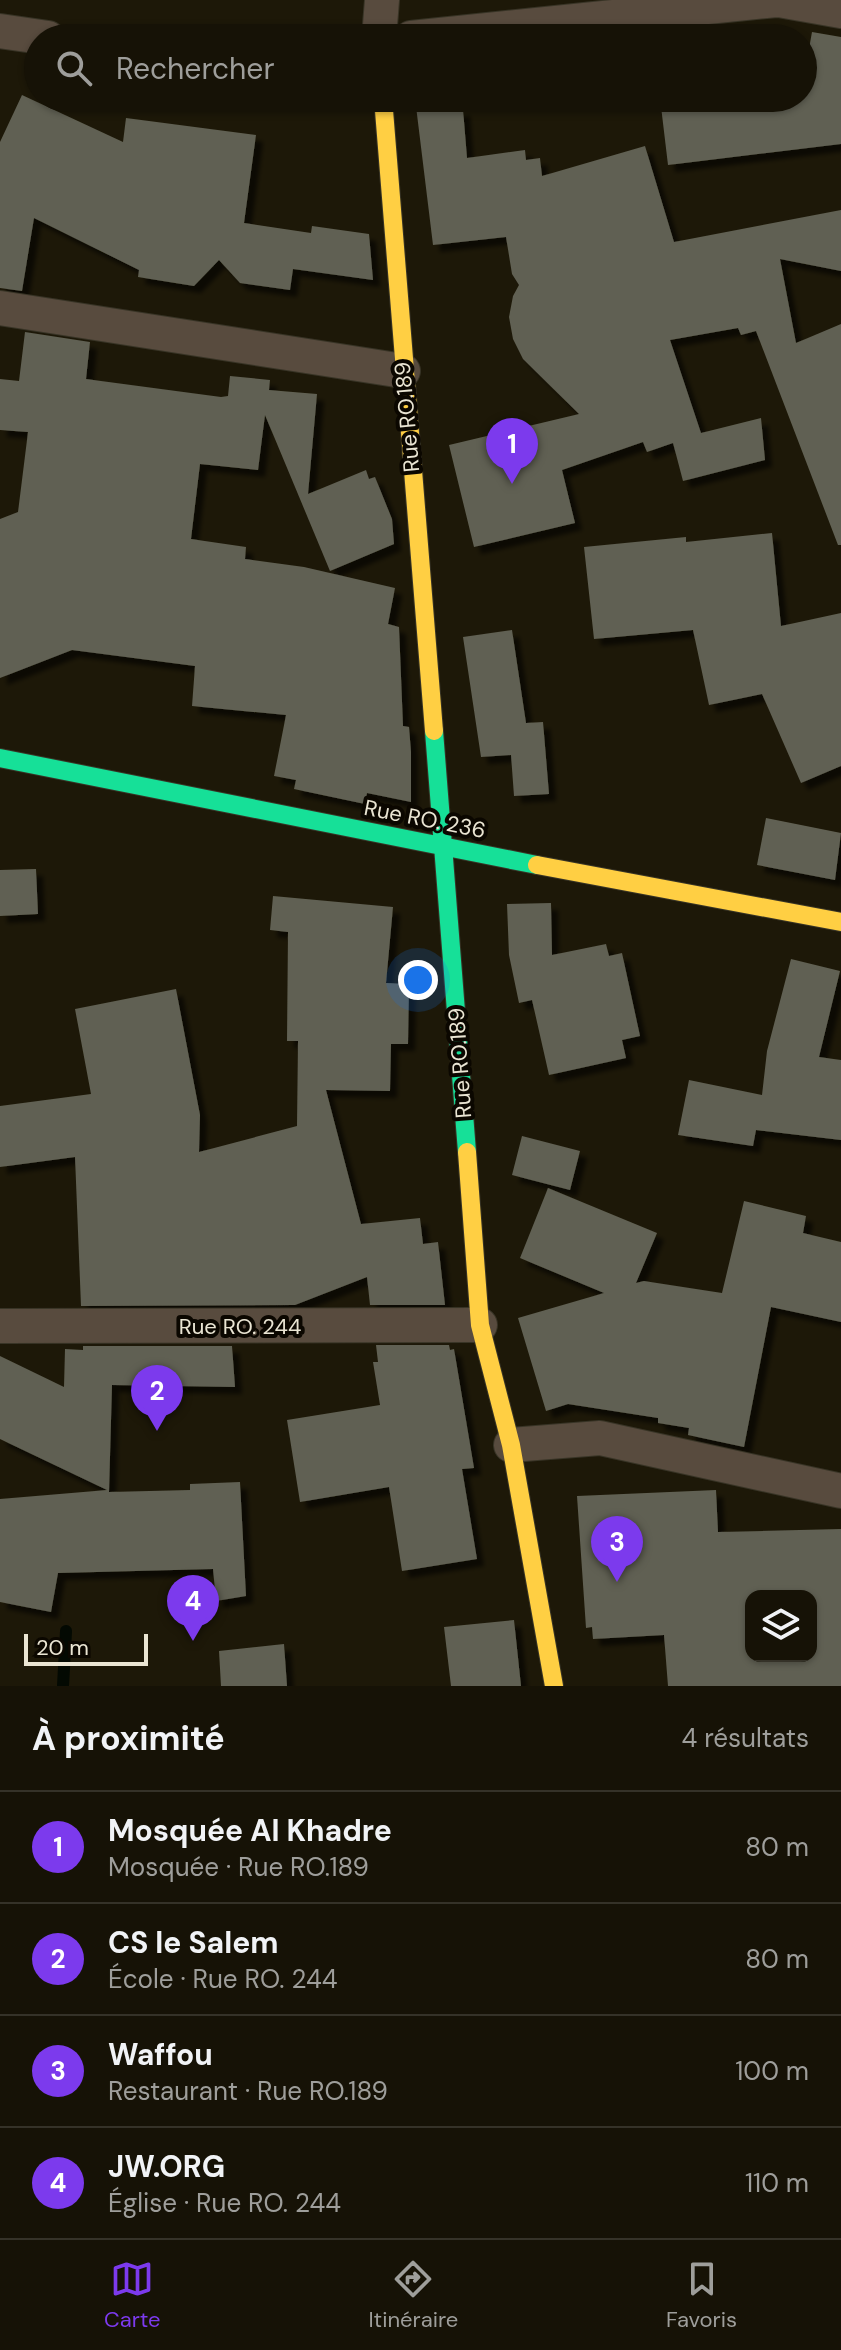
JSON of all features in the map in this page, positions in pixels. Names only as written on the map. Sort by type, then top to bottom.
[{"type":"street","points":[[380,24],[382,0]]},
{"type":"street","points":[[546,24],[778,0],[841,11]]},
{"type":"street","points":[[0,31],[24,34]]},
{"type":"street","name":"Rue RO.189","points":[[384,112],[480,1325],[511,1445],[554,1686]]},
{"type":"street","points":[[0,308],[403,371]]},
{"type":"street","name":"Rue RO. 236","points":[[0,758],[444,848],[841,922]]},
{"type":"street","name":"Rue RO. 244","points":[[0,1326],[480,1325]]},
{"type":"street","points":[[511,1445],[600,1438],[841,1491]]},
{"type":"building","points":[[817,33],[841,37],[841,144],[668,165],[662,112],[817,112]]},
{"type":"building","points":[[22,95],[24,112],[59,112],[123,142],[126,118],[256,135],[244,223],[311,233],[312,226],[369,234],[373,280],[293,269],[290,290],[240,283],[219,260],[194,286],[138,277],[139,270],[34,218],[22,291],[0,288],[0,142]]},
{"type":"building","points":[[417,112],[463,112],[467,158],[525,150],[526,160],[540,158],[542,176],[645,146],[674,242],[841,210],[841,271],[780,259],[796,343],[841,324],[841,545],[838,545],[756,331],[741,335],[738,328],[670,340],[701,433],[761,418],[765,460],[683,481],[673,443],[647,452],[643,442],[562,470],[575,523],[474,547],[449,445],[579,414],[523,359],[513,339],[509,317],[513,296],[519,285],[512,274],[506,237],[433,245]]},
{"type":"building","points":[[25,332],[90,342],[86,379],[221,397],[228,396],[230,376],[270,380],[269,390],[317,394],[308,494],[366,470],[369,479],[375,477],[392,519],[394,544],[330,571],[265,415],[258,470],[200,464],[191,539],[246,547],[245,559],[304,567],[395,588],[388,624],[399,627],[403,726],[409,727],[411,752],[411,802],[367,793],[365,804],[294,789],[296,780],[274,776],[286,715],[192,706],[195,666],[72,650],[0,678],[0,519],[18,512],[28,432],[0,430],[0,379],[19,381]]},
{"type":"building","points":[[772,533],[781,626],[841,613],[841,766],[801,783],[762,694],[709,705],[693,630],[594,639],[584,547],[686,537],[686,542]]},
{"type":"building","points":[[512,630],[526,723],[543,722],[549,794],[514,796],[511,755],[481,757],[463,637]]},
{"type":"building","points":[[766,818],[841,833],[835,880],[757,865]]},
{"type":"building","points":[[36,869],[38,914],[0,916],[0,870]]},
{"type":"building","points":[[273,896],[393,907],[386,983],[409,984],[408,1044],[391,1044],[390,1091],[326,1090],[361,1224],[420,1218],[423,1244],[438,1242],[445,1305],[370,1305],[367,1277],[295,1305],[81,1306],[75,1157],[0,1167],[0,1106],[91,1094],[75,1009],[176,989],[200,1115],[199,1152],[297,1126],[298,1041],[287,1041],[288,932],[270,930]]},
{"type":"building","points":[[551,903],[552,955],[606,944],[609,956],[622,953],[640,1036],[622,1040],[626,1058],[549,1075],[532,1000],[519,1003],[509,955],[507,904]]},
{"type":"building","points":[[791,959],[840,971],[819,1057],[841,1060],[841,1140],[756,1130],[753,1146],[678,1135],[689,1080],[762,1095],[767,1051]]},
{"type":"building","points":[[522,1136],[580,1151],[570,1190],[512,1175]]},
{"type":"building","points":[[548,1188],[657,1233],[636,1283],[644,1281],[722,1293],[744,1201],[806,1216],[803,1233],[841,1242],[841,1322],[771,1307],[744,1447],[688,1435],[689,1428],[658,1423],[658,1418],[568,1404],[546,1411],[518,1318],[604,1293],[520,1258]]},
{"type":"building","points":[[376,1345],[449,1345],[450,1350],[454,1349],[474,1468],[462,1469],[477,1559],[402,1571],[389,1487],[300,1502],[287,1420],[380,1405],[373,1362],[378,1362]]},
{"type":"building","points":[[83,1346],[232,1346],[235,1387],[112,1385],[109,1492],[190,1490],[190,1484],[240,1482],[246,1596],[216,1601],[213,1569],[58,1573],[51,1612],[0,1602],[0,1499],[107,1490],[0,1439],[0,1356],[64,1387],[65,1349],[83,1350]]},
{"type":"building","points":[[716,1490],[718,1532],[841,1529],[841,1686],[668,1686],[664,1635],[593,1639],[592,1627],[586,1628],[577,1496]]},
{"type":"building","points":[[514,1620],[521,1686],[451,1686],[444,1627]]},
{"type":"building","points":[[284,1644],[287,1686],[221,1686],[219,1651]]},
{"type":"waterway","points":[[63,1686],[66,1631]]},
{"type":"traffic: fast","points":[[434,731],[467,1152]]},
{"type":"traffic: fast","points":[[0,758],[537,865]]},
{"type":"traffic: slow","points":[[384,112],[434,731]]},
{"type":"traffic: slow","points":[[537,865],[841,922]]},
{"type":"traffic: slow","points":[[467,1152],[480,1325],[511,1445],[554,1686]]},
{"type":"place","name":"Mosquée Al Khadre","points":[[512,484]]},
{"type":"place","name":"CS le Salem","points":[[157,1431]]},
{"type":"place","name":"Waffou","points":[[617,1582]]},
{"type":"place","name":"JW.ORG","points":[[193,1641]]}]
